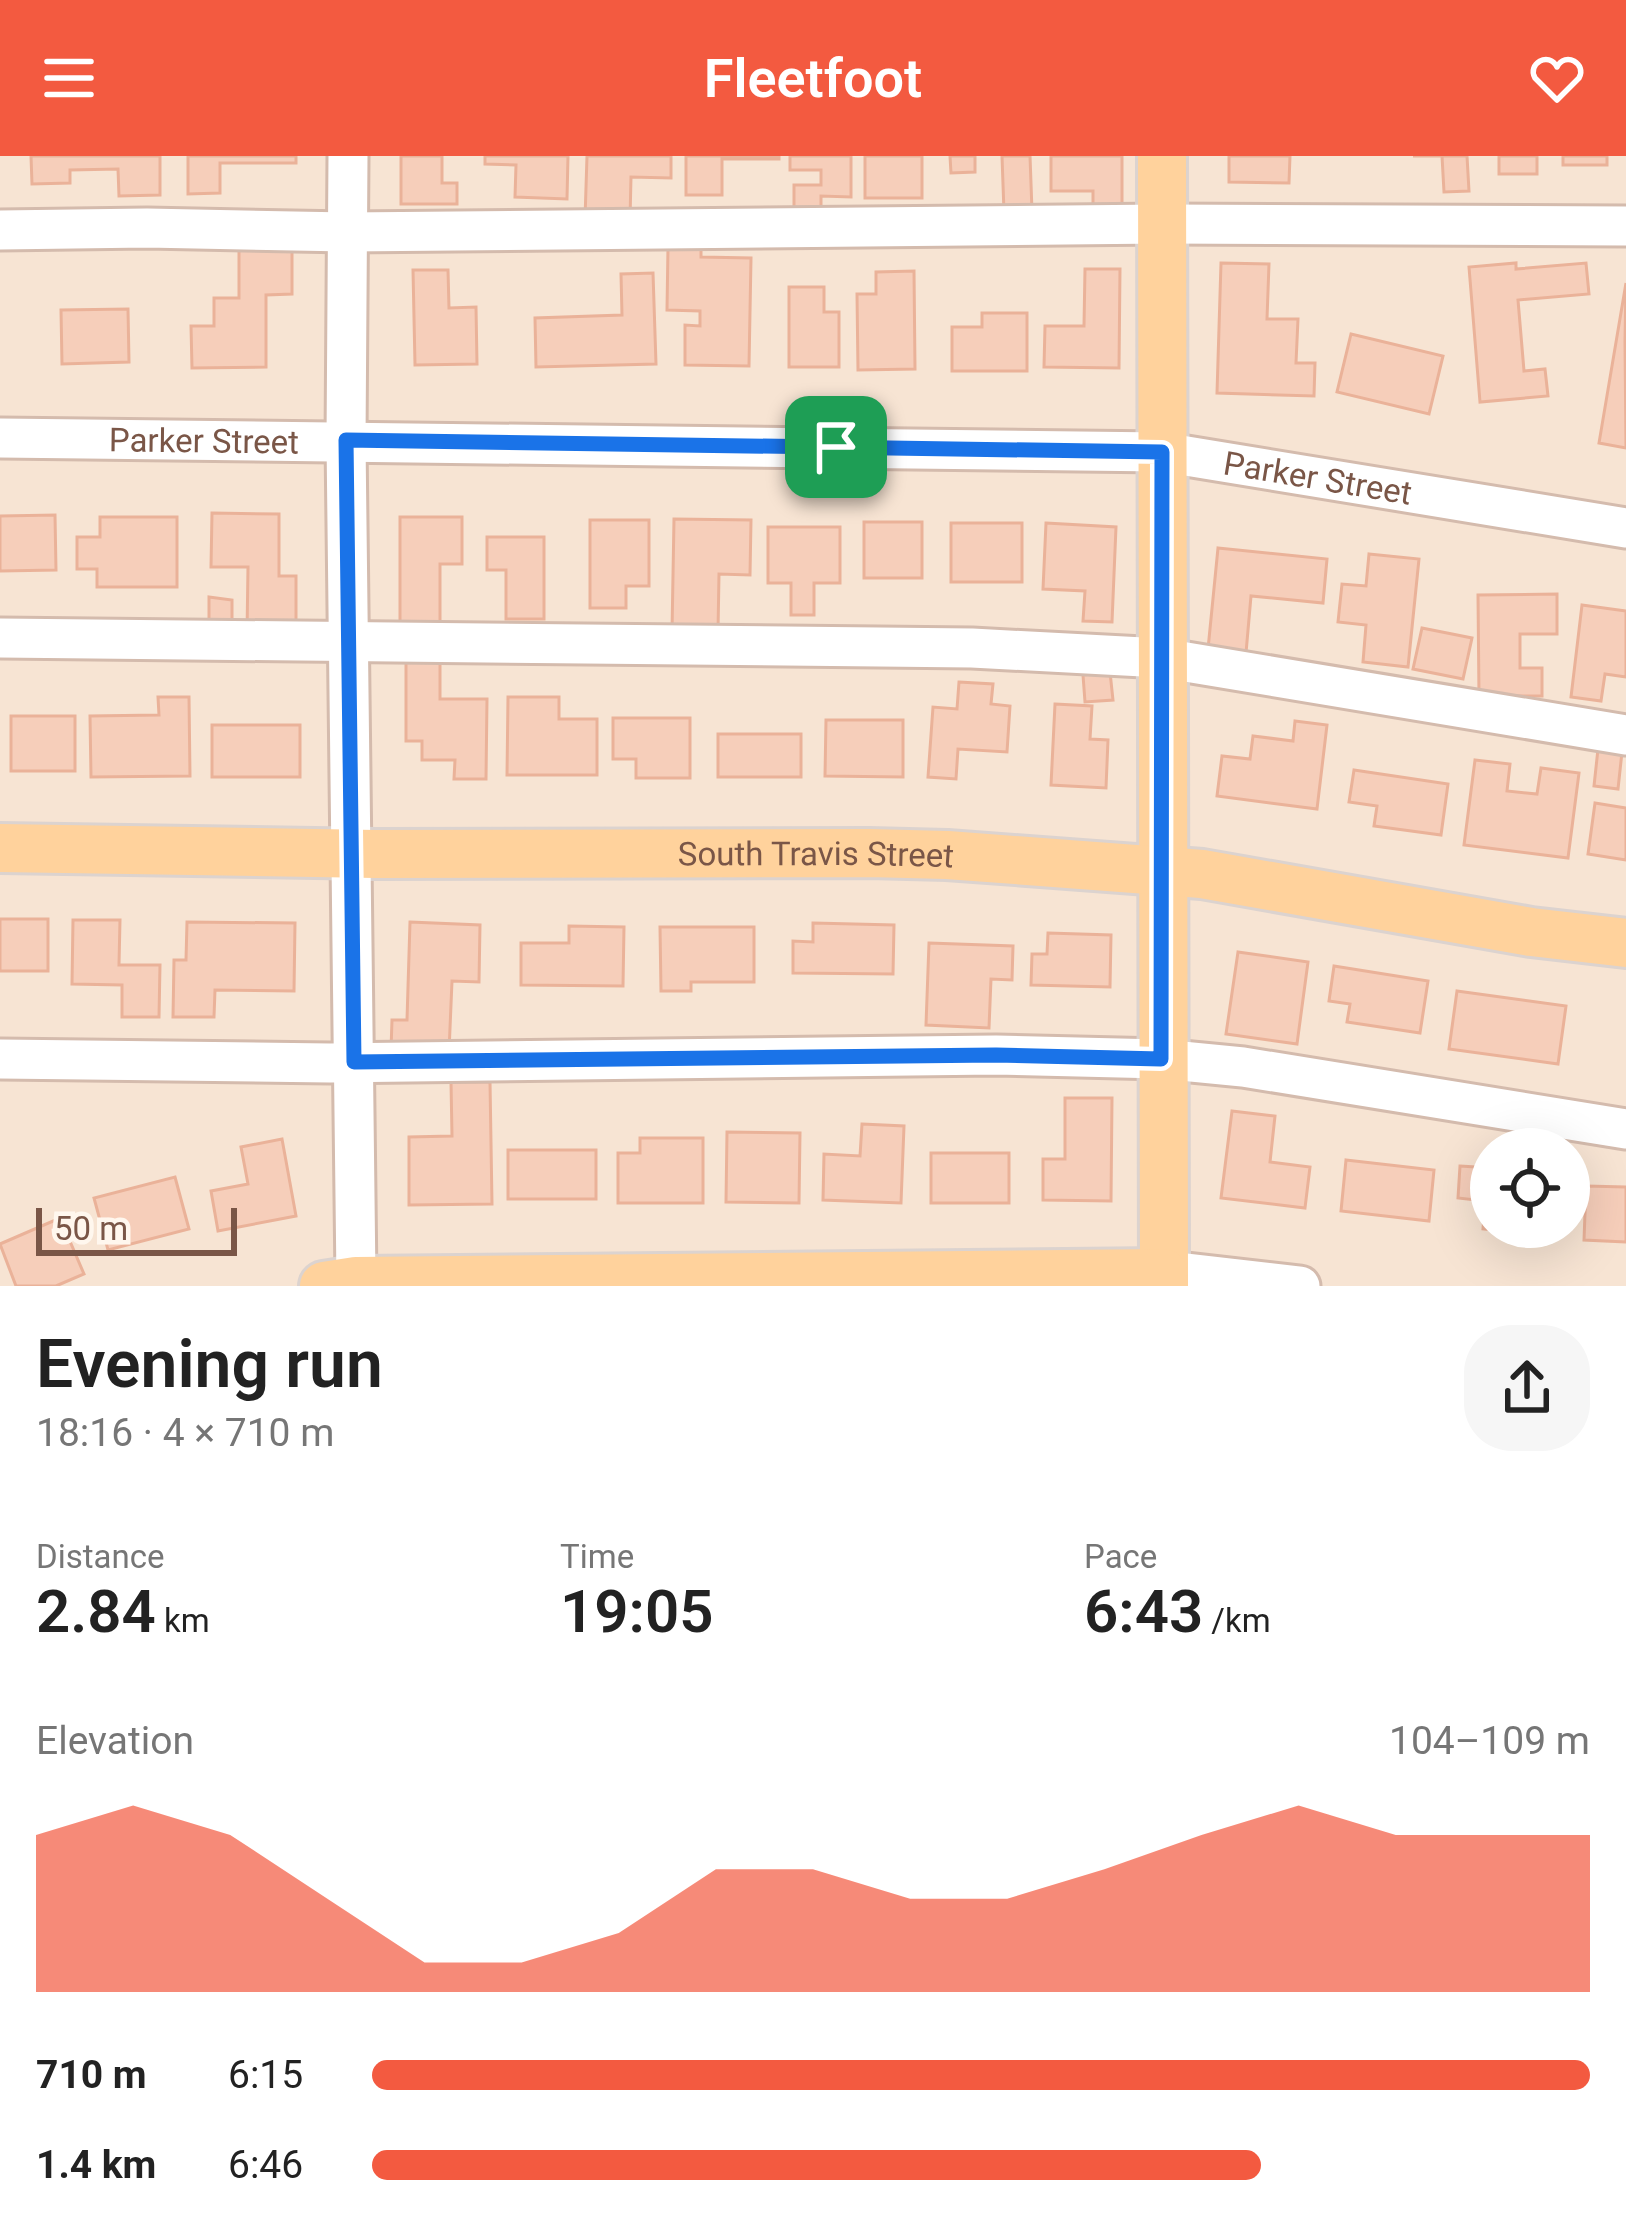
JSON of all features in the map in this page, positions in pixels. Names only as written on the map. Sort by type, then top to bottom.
[{"type":"main road","points":[[340,1283],[1163,1280],[1162,156]]},
{"type":"main road","name":"South Travis Street","points":[[0,848],[868,853],[1162,870],[1626,944]]},
{"type":"street","points":[[340,1283],[354,1062],[346,440],[348,156]]},
{"type":"street","points":[[0,230],[1626,226]]},
{"type":"street","name":"Parker Street","points":[[0,438],[1162,452],[1626,527]]},
{"type":"street","points":[[0,638],[972,648],[1162,658],[1626,735]]},
{"type":"street","points":[[0,1058],[354,1062],[996,1055],[1161,1059],[1244,1066],[1626,1129]]},
{"type":"street","points":[[1163,1280],[1187,1273],[1300,1286]]},
{"type":"shaded area","points":[[0,156],[1626,156],[1626,1286],[0,1286]]},
{"type":"building","points":[[31,156],[160,156],[160,195],[119,196],[118,169],[70,170],[70,183],[32,184]]},
{"type":"building","points":[[188,156],[296,156],[296,163],[220,163],[220,193],[188,194]]},
{"type":"building","points":[[401,156],[442,156],[442,183],[457,183],[457,204],[401,204]]},
{"type":"building","points":[[485,156],[568,156],[567,199],[515,197],[516,165],[485,164]]},
{"type":"building","points":[[587,156],[671,156],[671,178],[631,177],[630,220],[585,219]]},
{"type":"building","points":[[686,156],[779,159],[722,159],[722,195],[686,195]]},
{"type":"building","points":[[790,156],[851,156],[851,197],[821,196],[821,216],[794,216],[794,185],[821,185],[821,170],[790,170]]},
{"type":"building","points":[[865,156],[922,156],[922,198],[865,198]]},
{"type":"building","points":[[950,156],[975,156],[975,172],[951,173]]},
{"type":"building","points":[[1002,156],[1030,156],[1032,211],[1004,212]]},
{"type":"building","points":[[1051,156],[1122,156],[1122,218],[1093,217],[1093,191],[1051,191]]},
{"type":"building","points":[[1229,156],[1290,156],[1289,183],[1229,182]]},
{"type":"building","points":[[1442,156],[1467,156],[1469,191],[1444,192]]},
{"type":"building","points":[[1499,156],[1537,156],[1537,174],[1499,174]]},
{"type":"building","points":[[1563,156],[1607,156],[1607,165],[1563,165]]},
{"type":"building","points":[[292,245],[292,294],[266,295],[266,367],[192,368],[191,326],[214,326],[214,298],[239,298],[239,246]]},
{"type":"building","points":[[668,247],[701,248],[701,257],[751,258],[749,366],[685,365],[685,325],[700,326],[700,311],[667,310]]},
{"type":"building","points":[[1221,263],[1269,264],[1267,319],[1298,319],[1296,363],[1315,363],[1314,396],[1217,393]]},
{"type":"building","points":[[1516,263],[1516,269],[1586,263],[1589,294],[1518,300],[1524,371],[1545,369],[1548,396],[1480,402],[1469,267]]},
{"type":"building","points":[[1085,269],[1120,269],[1119,368],[1044,367],[1045,326],[1084,326]]},
{"type":"building","points":[[413,270],[448,270],[449,308],[476,307],[477,364],[415,365]]},
{"type":"building","points":[[914,271],[915,369],[858,370],[857,294],[876,294],[876,272]]},
{"type":"building","points":[[653,273],[656,364],[536,367],[535,318],[622,315],[621,274]]},
{"type":"building","points":[[1626,283],[1625,342],[1626,448],[1599,443]]},
{"type":"building","points":[[789,287],[824,287],[824,312],[839,312],[839,367],[789,367]]},
{"type":"building","points":[[128,309],[129,362],[62,364],[61,310]]},
{"type":"building","points":[[982,313],[1027,313],[1027,371],[952,371],[952,327],[982,327]]},
{"type":"building","points":[[1351,334],[1443,356],[1429,414],[1337,392]]},
{"type":"building","points":[[212,513],[279,514],[279,576],[296,576],[296,635],[247,634],[248,567],[211,567]]},
{"type":"building","points":[[55,515],[56,570],[0,571],[0,516]]},
{"type":"building","points":[[100,517],[177,517],[177,587],[97,587],[97,569],[77,569],[77,537],[100,537]]},
{"type":"building","points":[[400,517],[462,517],[462,564],[440,564],[440,628],[400,628]]},
{"type":"building","points":[[674,519],[751,520],[750,575],[719,574],[718,632],[672,632]]},
{"type":"building","points":[[590,520],[649,520],[649,586],[626,586],[626,608],[590,608]]},
{"type":"building","points":[[864,522],[922,522],[922,578],[864,578]]},
{"type":"building","points":[[951,523],[1022,523],[1022,582],[951,582]]},
{"type":"building","points":[[1046,523],[1116,527],[1112,622],[1083,621],[1085,591],[1043,589]]},
{"type":"building","points":[[768,527],[840,527],[840,583],[814,583],[814,615],[791,615],[791,583],[768,583]]},
{"type":"building","points":[[487,537],[544,537],[544,619],[506,619],[506,570],[487,570]]},
{"type":"building","points":[[1218,548],[1327,559],[1323,603],[1251,596],[1246,653],[1208,649]]},
{"type":"building","points":[[1369,554],[1419,559],[1408,667],[1363,662],[1366,625],[1338,622],[1342,584],[1366,586]]},
{"type":"building","points":[[1557,594],[1557,634],[1520,634],[1520,668],[1542,668],[1542,696],[1479,696],[1478,595]]},
{"type":"building","points":[[209,597],[232,600],[232,628],[209,628]]},
{"type":"building","points":[[1582,605],[1626,611],[1626,677],[1605,674],[1601,701],[1571,697]]},
{"type":"building","points":[[1422,628],[1472,638],[1463,679],[1413,669]]},
{"type":"building","points":[[406,661],[440,661],[440,699],[487,699],[486,779],[454,779],[455,760],[422,760],[422,741],[406,741]]},
{"type":"building","points":[[1110,672],[1113,700],[1085,702],[1083,675]]},
{"type":"building","points":[[959,682],[993,684],[991,704],[1010,706],[1007,752],[958,749],[956,779],[928,777],[933,707],[957,709]]},
{"type":"building","points":[[158,697],[189,697],[190,776],[91,777],[90,716],[159,715]]},
{"type":"building","points":[[508,697],[559,697],[559,719],[597,719],[597,775],[507,775]]},
{"type":"building","points":[[1055,704],[1092,706],[1090,739],[1108,740],[1106,788],[1051,785]]},
{"type":"building","points":[[11,716],[75,716],[75,771],[11,771]]},
{"type":"building","points":[[613,718],[690,718],[690,778],[636,778],[636,759],[613,759]]},
{"type":"building","points":[[826,720],[903,720],[903,777],[825,776]]},
{"type":"building","points":[[1295,721],[1327,725],[1317,809],[1217,796],[1222,756],[1250,759],[1253,736],[1293,741]]},
{"type":"building","points":[[212,725],[300,725],[300,777],[212,777]]},
{"type":"building","points":[[718,734],[801,734],[801,777],[718,777]]},
{"type":"building","points":[[1598,749],[1622,752],[1618,789],[1594,786]]},
{"type":"building","points":[[1475,760],[1510,764],[1507,791],[1537,794],[1541,768],[1579,773],[1568,858],[1464,845]]},
{"type":"building","points":[[1354,770],[1448,784],[1441,835],[1374,826],[1377,806],[1349,802]]},
{"type":"building","points":[[1595,803],[1626,808],[1626,860],[1588,854]]},
{"type":"building","points":[[0,919],[48,919],[48,971],[0,971]]},
{"type":"building","points":[[73,920],[120,920],[119,965],[160,965],[159,1017],[122,1017],[122,985],[72,984]]},
{"type":"building","points":[[187,922],[295,923],[294,991],[215,990],[214,1017],[173,1017],[174,960],[186,960]]},
{"type":"building","points":[[410,922],[480,925],[479,982],[452,981],[449,1052],[391,1050],[392,1020],[407,1020]]},
{"type":"building","points":[[813,923],[894,925],[893,974],[793,973],[793,941],[813,942]]},
{"type":"building","points":[[569,926],[624,927],[623,986],[521,985],[521,943],[569,943]]},
{"type":"building","points":[[660,927],[754,927],[754,982],[691,982],[691,991],[661,991]]},
{"type":"building","points":[[1048,933],[1111,935],[1110,987],[1031,985],[1032,954],[1047,954]]},
{"type":"building","points":[[929,943],[1013,946],[1012,980],[991,979],[989,1028],[926,1025]]},
{"type":"building","points":[[1238,952],[1308,962],[1297,1044],[1226,1034]]},
{"type":"building","points":[[1334,966],[1428,981],[1420,1033],[1347,1022],[1350,1004],[1329,1001]]},
{"type":"building","points":[[1457,991],[1566,1006],[1558,1064],[1449,1049]]},
{"type":"building","points":[[451,1082],[490,1082],[492,1204],[409,1205],[409,1137],[452,1136]]},
{"type":"building","points":[[1065,1098],[1112,1098],[1111,1201],[1043,1200],[1043,1159],[1065,1159]]},
{"type":"building","points":[[1232,1111],[1275,1116],[1270,1162],[1310,1167],[1305,1208],[1221,1198]]},
{"type":"building","points":[[862,1124],[904,1126],[901,1203],[823,1200],[824,1154],[860,1156]]},
{"type":"building","points":[[727,1132],[800,1133],[799,1203],[726,1202]]},
{"type":"building","points":[[640,1138],[703,1138],[703,1203],[618,1203],[618,1153],[640,1153]]},
{"type":"building","points":[[282,1139],[296,1216],[218,1231],[211,1191],[248,1184],[241,1147]]},
{"type":"building","points":[[508,1150],[596,1150],[596,1199],[508,1199]]},
{"type":"building","points":[[931,1153],[1009,1153],[1009,1203],[931,1203]]},
{"type":"building","points":[[1346,1160],[1434,1170],[1429,1221],[1341,1211]]},
{"type":"building","points":[[1460,1166],[1470,1167],[1470,1199],[1458,1198]]},
{"type":"building","points":[[175,1177],[189,1229],[108,1250],[94,1198]]},
{"type":"building","points":[[1590,1186],[1626,1187],[1626,1242],[1590,1240]]},
{"type":"building","points":[[60,1218],[84,1274],[56,1286],[16,1286],[0,1244]]},
{"type":"route","points":[[346,440],[836,447],[1162,452],[1161,1059],[996,1055],[354,1062],[346,440]]}]
